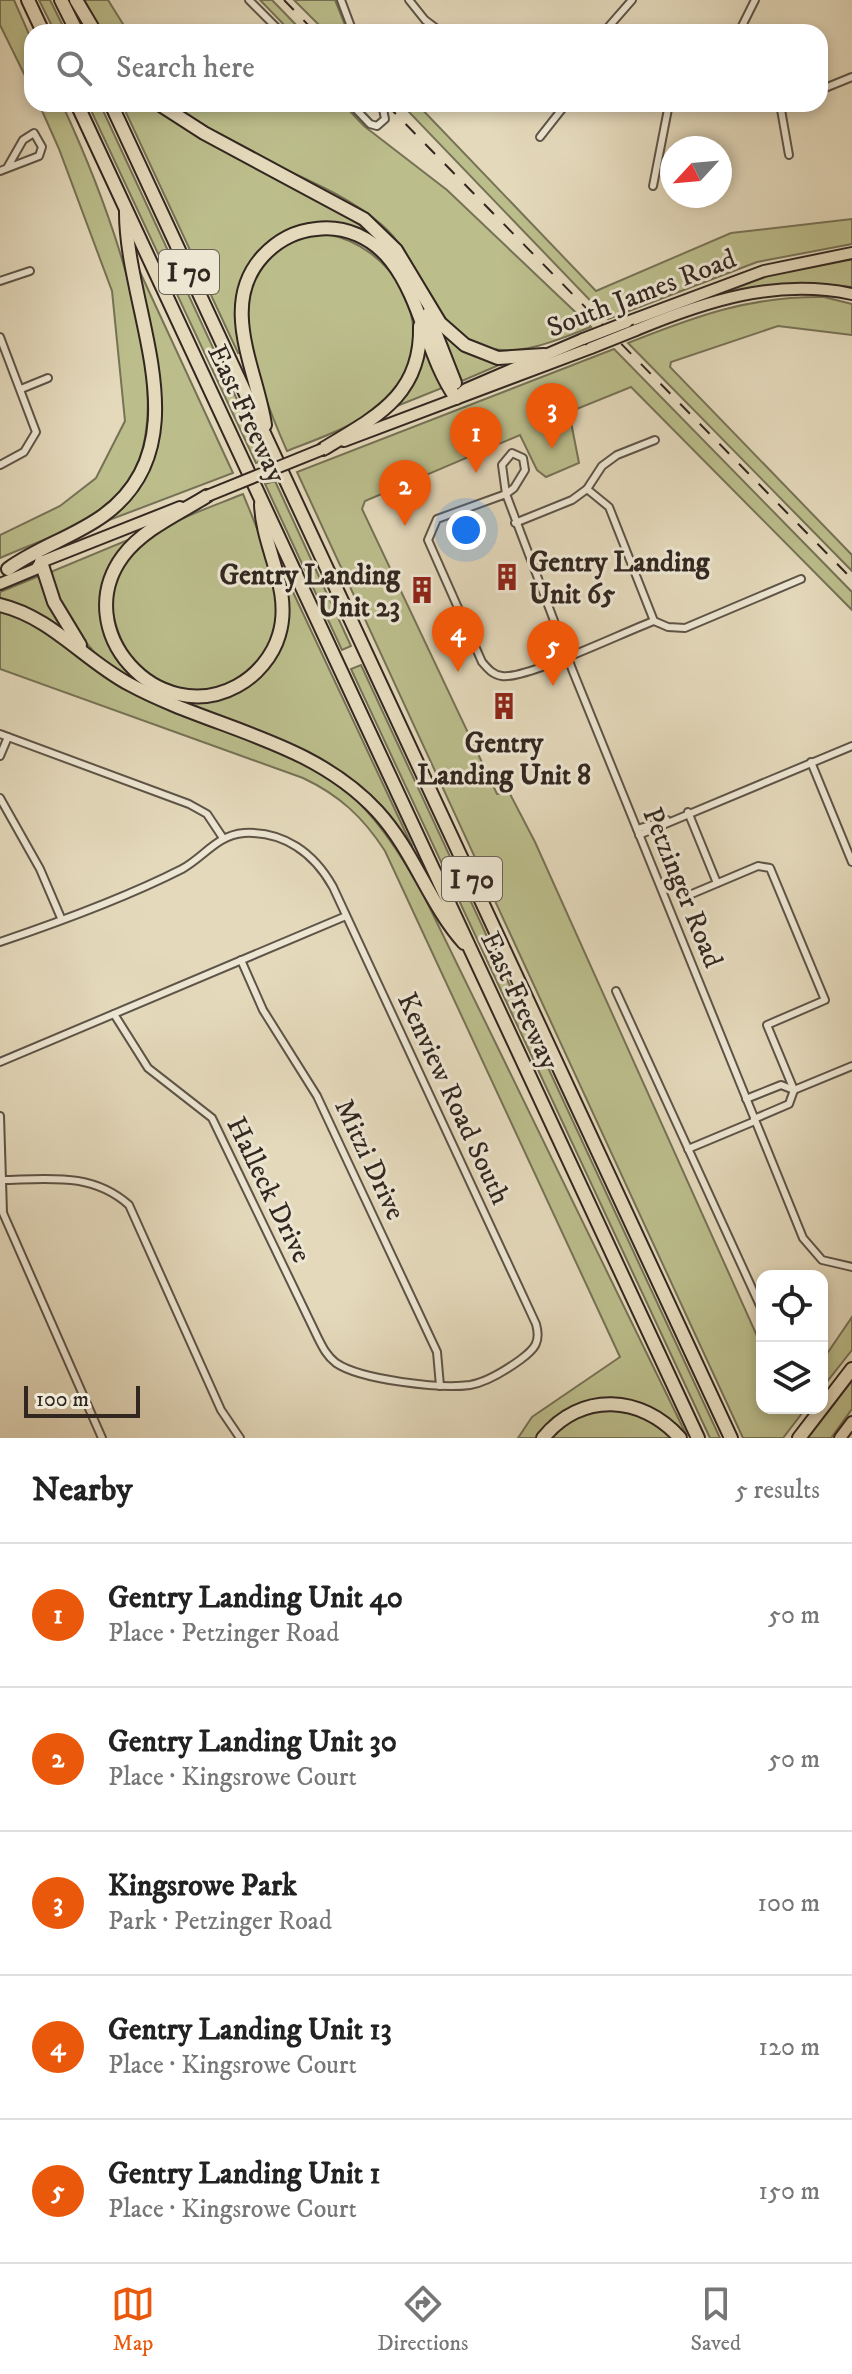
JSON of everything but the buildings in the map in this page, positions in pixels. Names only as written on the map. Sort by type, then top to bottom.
[{"type":"highway","points":[[28,0],[39,24]]},
{"type":"highway","points":[[61,0],[73,24]]},
{"type":"highway","points":[[76,0],[90,24]]},
{"type":"highway","name":"East Freeway","points":[[81,112],[698,1438]]},
{"type":"highway","name":"East Freeway","points":[[115,112],[731,1438]]},
{"type":"highway","points":[[171,112],[204,133],[364,219],[402,258],[424,299],[455,383],[456,398]]},
{"type":"highway","points":[[4,571],[31,552],[103,516],[140,477],[148,457],[156,413],[148,345],[126,244],[126,208]]},
{"type":"highway","points":[[267,440],[262,407],[245,349],[241,311],[249,277],[261,259],[275,245],[301,232],[327,228],[367,240],[398,271],[456,398]]},
{"type":"highway","points":[[424,299],[449,333],[474,351],[498,358],[544,355]]},
{"type":"highway","points":[[323,449],[368,422],[403,391],[418,360],[420,318]]},
{"type":"highway","points":[[207,496],[131,547],[117,565],[107,599],[110,629],[122,658],[149,684],[185,697],[209,696],[242,684],[262,666],[279,636],[282,598],[261,521],[261,497]]},
{"type":"highway","points":[[41,562],[60,614],[85,653]]},
{"type":"highway","points":[[0,605],[30,615],[130,685],[289,748],[345,782],[400,839],[450,928],[473,953]]},
{"type":"highway","points":[[799,1438],[852,1369]]},
{"type":"highway","points":[[543,1438],[580,1409],[604,1404],[634,1406],[660,1418],[680,1438]]},
{"type":"main road","name":"South James Road","points":[[0,584],[36,569],[41,562],[323,449],[591,348],[631,326],[764,271],[852,253]]},
{"type":"main road","name":"South James Road","points":[[456,398],[466,389],[583,339],[745,293],[802,288],[852,294]]},
{"type":"main road","name":"South James Road","points":[[4,571],[32,559],[41,562]]},
{"type":"main road","points":[[840,1438],[852,1422]]},
{"type":"street","points":[[249,0],[273,24]]},
{"type":"street","points":[[341,0],[350,24]]},
{"type":"street","points":[[409,0],[430,24]]},
{"type":"street","points":[[611,24],[632,0]]},
{"type":"street","points":[[743,24],[755,0]]},
{"type":"street","points":[[828,87],[852,77]]},
{"type":"street","points":[[359,112],[370,124],[377,126],[385,119],[384,112]]},
{"type":"street","points":[[540,137],[560,112]]},
{"type":"street","points":[[653,186],[667,112]]},
{"type":"street","points":[[781,112],[789,155]]},
{"type":"street","points":[[34,133],[40,139],[42,147],[39,156],[3,170],[28,134],[34,133]]},
{"type":"street","points":[[0,281],[30,271]]},
{"type":"street","points":[[0,337],[36,432],[24,452],[0,465]]},
{"type":"street","points":[[21,389],[48,378]]},
{"type":"street","points":[[515,523],[572,500],[587,489],[602,466],[617,455],[655,440]]},
{"type":"street","name":"Petzinger Road","points":[[506,494],[514,488],[525,470],[526,463],[518,454],[512,453],[503,459],[506,494],[515,523],[754,1120],[807,1245],[832,1265],[852,1267]]},
{"type":"street","points":[[587,489],[609,507],[654,621]]},
{"type":"street","points":[[506,494],[437,519],[428,540],[482,662],[491,672],[503,677],[654,621],[668,627],[685,628],[801,579]]},
{"type":"street","points":[[0,734],[189,804],[207,814],[223,838],[184,868],[0,942]]},
{"type":"street","points":[[0,756],[8,737]]},
{"type":"street","points":[[638,832],[852,746]]},
{"type":"street","points":[[811,762],[852,862]]},
{"type":"street","points":[[0,798],[40,869],[61,918]]},
{"type":"street","points":[[688,812],[717,883]]},
{"type":"street","name":"Kenview Road South","points":[[223,838],[242,833],[280,837],[308,853],[326,875],[536,1324],[539,1341],[529,1354],[504,1371],[473,1384],[440,1386]]},
{"type":"street","points":[[687,896],[758,866],[770,868],[825,1000],[767,1025],[794,1090],[789,1104],[688,1149]]},
{"type":"street","points":[[0,1062],[346,916]]},
{"type":"street","name":"Mitzi Drive","points":[[241,960],[263,1010],[317,1096],[369,1206],[437,1352],[440,1386]]},
{"type":"street","points":[[616,991],[756,1297]]},
{"type":"street","name":"Halleck Drive","points":[[114,1014],[148,1068],[212,1118],[326,1353],[337,1363],[367,1374],[440,1386]]},
{"type":"street","points":[[746,1099],[781,1085],[794,1090],[852,1066]]},
{"type":"street","points":[[0,1116],[3,1213],[102,1438]]},
{"type":"street","points":[[2,1180],[74,1178],[113,1191],[129,1205],[140,1223],[221,1410],[240,1438]]},
{"type":"green space","points":[[0,0],[14,0],[25,24],[24,74],[0,25]]},
{"type":"green space","points":[[39,0],[50,0],[62,24],[51,24]]},
{"type":"green space","points":[[84,0],[108,0],[123,24],[98,24]]},
{"type":"green space","points":[[260,0],[272,0],[295,24],[283,24]]},
{"type":"green space","points":[[294,0],[335,0],[345,24],[318,24]]},
{"type":"green space","points":[[43,112],[66,112],[116,240],[143,351],[148,404],[142,449],[125,486],[99,511],[67,529],[0,558],[0,535],[60,506],[96,478],[125,421],[112,291]]},
{"type":"green space","points":[[92,112],[104,112],[265,460],[256,463]]},
{"type":"green space","points":[[126,112],[162,112],[215,146],[344,213],[382,242],[347,227],[275,239],[236,310],[241,352],[238,353]]},
{"type":"green space","points":[[182,112],[351,112],[364,126],[447,190],[591,327],[519,350],[474,344],[449,323],[407,255],[382,225],[335,193],[238,147]]},
{"type":"green space","points":[[409,112],[425,112],[596,291],[731,233],[852,219],[852,244],[757,262],[608,319]]},
{"type":"green space","points":[[324,234],[349,241],[371,253],[389,270],[403,291],[411,314],[414,338],[409,363],[398,387],[388,399],[347,426],[287,451],[253,355],[248,321],[251,290],[263,263],[286,244]]},
{"type":"green space","points":[[852,259],[852,287],[801,283],[728,292],[727,288],[788,270]]},
{"type":"green space","points":[[140,272],[233,473],[104,522],[155,445],[137,273]]},
{"type":"green space","points":[[824,297],[852,304],[852,335],[778,326],[671,362],[670,367],[852,555],[852,571],[628,343],[677,324],[747,304]]},
{"type":"green space","points":[[439,329],[467,353],[499,365],[462,381]]},
{"type":"green space","points":[[427,349],[442,388],[392,408],[414,382]]},
{"type":"green space","points":[[614,349],[852,592],[852,610],[631,387],[569,412],[579,463],[546,477],[537,470],[520,435],[365,501],[362,509],[497,794],[509,792],[535,842],[756,1334],[756,1414],[801,1414],[783,1438],[743,1438],[297,472]]},
{"type":"green space","points":[[275,481],[351,646],[342,650],[265,484]]},
{"type":"green space","points":[[243,494],[265,551],[276,595],[272,641],[256,666],[234,682],[207,690],[179,688],[153,677],[130,655],[113,613],[113,595],[118,577],[131,554],[155,534],[184,518]]},
{"type":"green space","points":[[130,539],[106,579],[108,639],[136,684],[106,663],[83,639],[50,577],[53,571]]},
{"type":"green space","points":[[285,575],[412,846],[409,848],[365,794],[179,702],[210,700],[277,650],[282,576]]},
{"type":"green space","points":[[39,576],[61,629],[23,607],[0,600],[0,592]]},
{"type":"green space","points":[[0,610],[48,633],[122,687],[172,710],[274,749],[323,774],[368,812],[423,894],[686,1434],[606,1399],[538,1438],[518,1438],[532,1417],[620,1357],[385,851],[368,828],[339,800],[303,778],[0,669]]},
{"type":"green space","points":[[361,665],[720,1438],[710,1438],[351,669]]},
{"type":"green space","points":[[852,1317],[852,1350],[828,1380],[828,1352]]},
{"type":"green space","points":[[852,1378],[852,1409],[831,1438],[807,1438]]},
{"type":"green space","points":[[598,1409],[638,1416],[655,1424],[672,1438],[550,1438],[572,1418]]},
{"type":"railway","points":[[284,0],[307,24]]},
{"type":"railway","points":[[394,112],[852,579]]},
{"type":"place","name":"Kingsrowe Park","points":[[552,449]]},
{"type":"place","name":"Gentry Landing Unit 40","points":[[476,473]]},
{"type":"place","name":"Gentry Landing Unit 30","points":[[405,526]]},
{"type":"place","name":"Gentry Landing Unit 65","points":[[507,577]]},
{"type":"place","name":"Gentry Landing Unit 23","points":[[422,590]]},
{"type":"place","name":"Gentry Landing Unit 13","points":[[458,672]]},
{"type":"place","name":"Gentry Landing Unit 1","points":[[553,686]]},
{"type":"place","name":"Gentry Landing Unit 8","points":[[504,706]]}]
